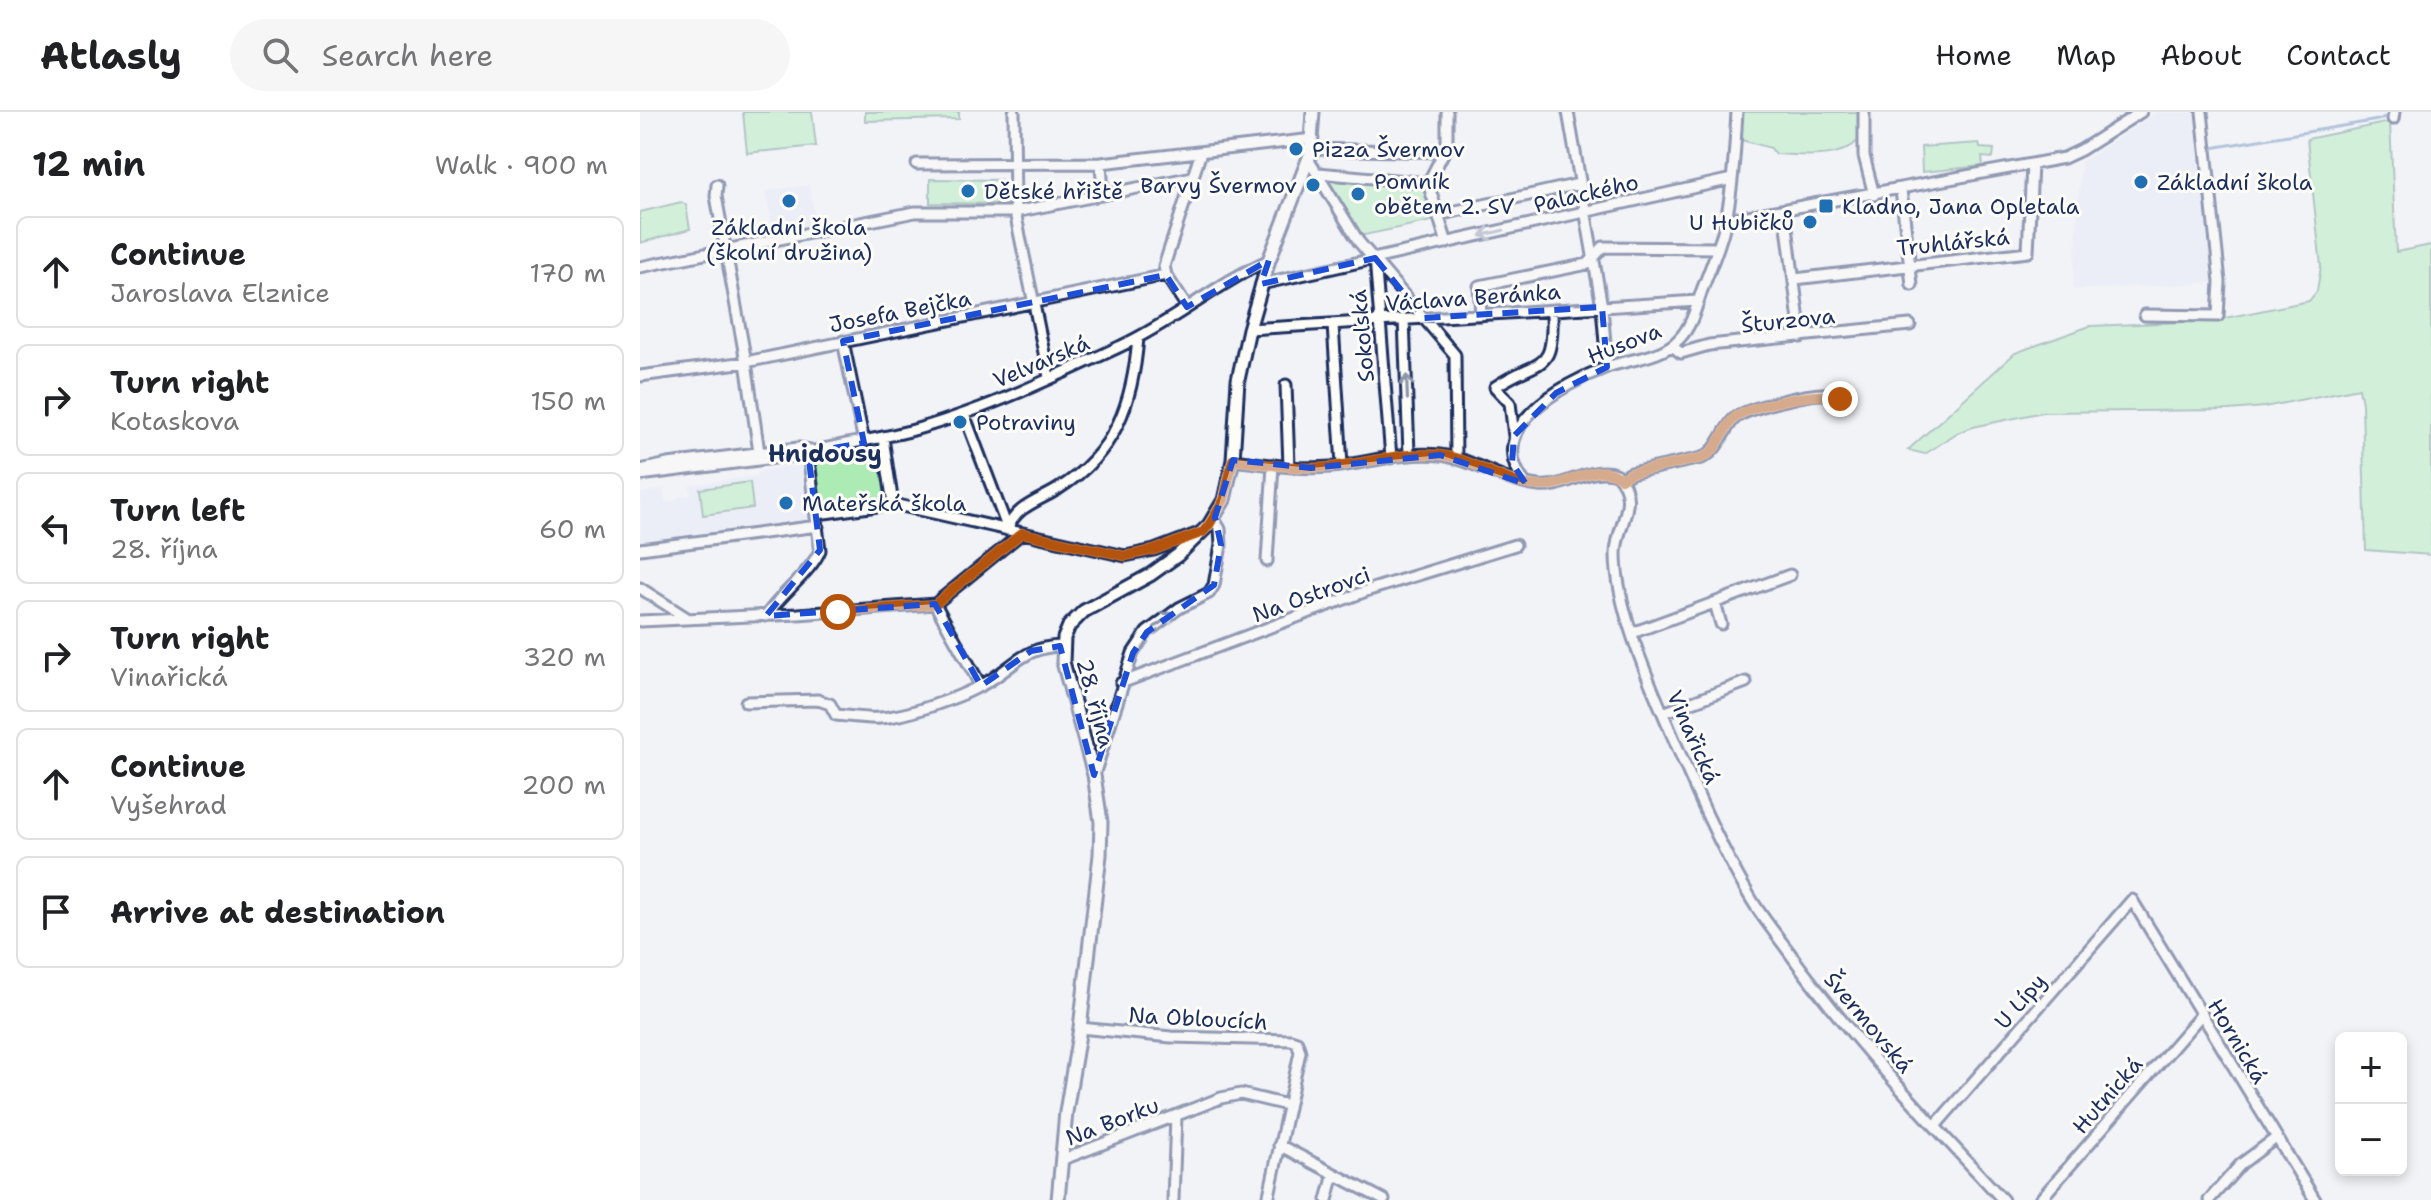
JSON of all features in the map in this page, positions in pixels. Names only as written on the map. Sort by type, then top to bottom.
[{"type":"main road","name":"28. října","points":[[1058,1200],[1100,855],[1101,822],[1094,775],[1063,662],[1062,646],[1069,626],[1078,615],[1163,566],[1203,532],[1224,500],[1233,460],[1238,380],[1249,329],[1269,260],[1311,149],[1313,112]]},
{"type":"street","points":[[1014,112],[1015,212],[1049,377]]},
{"type":"street","points":[[1447,112],[1445,152],[1428,183],[1447,243]]},
{"type":"street","points":[[1568,112],[1602,307],[1607,367]]},
{"type":"street","name":"Husova","points":[[1514,436],[1531,413],[1556,393],[1607,367],[1672,346],[1688,328],[1726,220],[1737,112]]},
{"type":"street","points":[[1864,112],[1864,156],[1874,195]]},
{"type":"street","points":[[1726,220],[1901,190],[2072,155],[2141,112]]},
{"type":"street","points":[[2145,315],[2218,316],[2220,282],[2202,112]]},
{"type":"street","points":[[917,164],[1101,163],[1201,152],[1311,149],[1445,152]]},
{"type":"street","points":[[1311,149],[1318,173],[1359,242],[1455,355],[1456,459]]},
{"type":"street","points":[[1187,307],[1166,275],[1164,266],[1201,152]]},
{"type":"street","points":[[1101,163],[1103,194]]},
{"type":"street","name":"Truhlářská","points":[[1795,279],[2028,252],[2032,164]]},
{"type":"street","points":[[1318,173],[1428,183]]},
{"type":"street","points":[[640,267],[915,212],[1015,212],[1193,177]]},
{"type":"street","name":"Palackého","points":[[1261,284],[1732,179]]},
{"type":"street","points":[[1438,215],[1579,184]]},
{"type":"street","points":[[717,185],[716,196],[746,362],[759,456]]},
{"type":"street","points":[[1901,190],[1912,285]]},
{"type":"street","points":[[1785,211],[1801,337]]},
{"type":"street","points":[[1481,315],[1479,286],[1588,264],[1603,247],[1717,248]]},
{"type":"street","name":"Sokolská","points":[[1375,258],[1391,458]]},
{"type":"street","name":"Velvarská","points":[[640,472],[668,464],[809,451],[864,442],[964,414],[1138,338],[1240,273],[1269,260]]},
{"type":"street","name":"Josefa Bejčka","points":[[640,376],[746,362],[1166,275]]},
{"type":"street","name":"Václava Beránka","points":[[1249,329],[1698,301]]},
{"type":"street","points":[[1526,484],[1512,463],[1514,436],[1510,403],[1495,387],[1537,365],[1549,354],[1552,311]]},
{"type":"street","points":[[1404,319],[1409,454]]},
{"type":"street","points":[[1333,325],[1342,465]]},
{"type":"street","name":"Šturzova","points":[[1672,346],[1681,353],[1709,345],[1910,325]]},
{"type":"street","points":[[1007,530],[1014,514],[1079,474],[1107,444],[1122,417],[1133,385],[1138,338]]},
{"type":"street","points":[[843,341],[864,442]]},
{"type":"street","points":[[1286,385],[1289,466]]},
{"type":"street","points":[[1233,460],[1289,466],[1342,465],[1409,454],[1440,455],[1501,478],[1542,487],[1598,472],[1608,472],[1621,479],[1631,473],[1702,458],[1711,454],[1735,417],[1753,410],[1802,397],[1831,394],[1847,402]]},
{"type":"street","points":[[964,414],[1005,516],[1007,530]]},
{"type":"street","points":[[883,438],[893,504]]},
{"type":"street","points":[[766,616],[818,555],[817,514],[809,451]]},
{"type":"street","points":[[1267,561],[1273,465]]},
{"type":"street","name":"Vinařická","points":[[1621,479],[1629,506],[1618,533],[1616,554],[1632,633],[1663,713],[1726,853]]},
{"type":"street","points":[[817,514],[893,504],[1125,556],[1154,550],[1203,532]]},
{"type":"street","points":[[1094,775],[1133,653],[1147,632],[1212,588],[1221,545],[1220,529],[1214,519]]},
{"type":"street","points":[[640,549],[818,526]]},
{"type":"street","points":[[640,621],[935,604],[1022,533]]},
{"type":"street","name":"Na Ostrovci","points":[[1121,683],[1369,590],[1515,545]]},
{"type":"street","points":[[1632,633],[1790,575]]},
{"type":"street","points":[[640,588],[687,618]]},
{"type":"street","points":[[1715,603],[1721,624]]},
{"type":"street","points":[[935,604],[981,686]]},
{"type":"street","points":[[746,702],[818,700],[830,704],[836,715],[877,718],[904,714],[981,686],[1031,651],[1062,646]]},
{"type":"street","points":[[1663,713],[1746,682]]},
{"type":"street","name":"Švermovská","points":[[1726,853],[1751,900],[1817,990],[2003,1200]]},
{"type":"street","name":"U Lípy","points":[[1935,1126],[2132,900]]},
{"type":"street","name":"Hornická","points":[[2132,900],[2315,1200]]},
{"type":"street","name":"Hutnická","points":[[2040,1200],[2201,1015]]},
{"type":"street","name":"Na Obloucích","points":[[1080,1028],[1171,1037],[1297,1042],[1300,1052],[1287,1105]]},
{"type":"street","name":"Na Borku","points":[[1061,1160],[1221,1098],[1241,1094],[1287,1105]]},
{"type":"street","points":[[1268,1200],[1287,1105]]},
{"type":"street","name":"Na Borku","points":[[1173,1200],[1176,1116]]},
{"type":"street","points":[[2209,1200],[2241,1164],[2276,1138]]},
{"type":"street","points":[[1279,1145],[1384,1200]]},
{"type":"street","points":[[1327,1200],[1334,1174]]},
{"type":"highlighted area","points":[[1375,258],[1424,318],[1602,307],[1607,367],[1556,393],[1514,436],[1512,463],[1526,484],[1440,455],[1311,468],[1233,460],[1215,517],[1221,545],[1214,585],[1147,632],[1133,653],[1094,775],[1060,646],[1031,651],[981,686],[935,604],[766,616],[820,550],[808,452],[864,443],[843,341],[1166,275],[1187,307],[1269,260],[1261,284]]},
{"type":"shaded area","name":"Základní škola","points":[[2157,112],[2196,112],[2214,283],[2073,290],[2081,162]]},
{"type":"shaded area","name":"Základní škola (školní družina)","points":[[809,185],[817,226],[774,235],[765,191]]},
{"type":"shaded area","points":[[804,466],[811,519],[807,523],[640,545],[640,493],[663,489],[666,502],[678,500],[678,497],[691,495],[690,485],[757,476],[757,472]]},
{"type":"green space","points":[[743,112],[812,112],[816,146],[747,153]]},
{"type":"green space","points":[[865,112],[959,112],[959,119],[865,121]]},
{"type":"green space","points":[[1742,112],[1859,112],[1859,140],[1830,154],[1775,154],[1771,148],[1741,140]]},
{"type":"green space","points":[[2390,122],[2396,252],[2431,245],[2431,555],[2366,550],[2359,388],[2264,407],[2229,410],[2043,412],[1973,427],[1957,433],[1925,454],[1908,450],[2015,353],[2090,326],[2210,321],[2309,301],[2317,291],[2321,266],[2307,139]]},
{"type":"green space","points":[[1979,143],[1980,148],[1994,149],[1993,158],[1982,157],[1983,166],[1922,172],[1921,147]]},
{"type":"green space","name":"Dětské hřiště","points":[[930,179],[1005,180],[1006,204],[930,203]]},
{"type":"green space","points":[[1326,180],[1424,188],[1436,220],[1360,236]]},
{"type":"green space","points":[[681,202],[686,205],[690,229],[640,243],[640,212]]},
{"type":"green space","points":[[874,451],[881,454],[889,496],[882,502],[826,510],[819,506],[814,464],[820,459]]},
{"type":"green space","points":[[750,482],[753,508],[703,515],[700,489]]},
{"type":"waterway","points":[[2211,148],[2378,120],[2391,114]]},
{"type":"place","name":"Pizza Švermov","points":[[1296,149]]},
{"type":"place","name":"Základní škola","points":[[2141,182]]},
{"type":"place","name":"Barvy Švermov","points":[[1313,185]]},
{"type":"place","name":"Dětské hřiště","points":[[968,191]]},
{"type":"place","name":"Pomník obětem 2. SV","points":[[1358,194]]},
{"type":"place","name":"Základní škola (školní družina)","points":[[789,201]]},
{"type":"place","name":"Kladno, Jana Opletala","points":[[1826,206]]},
{"type":"place","name":"U Hubičků","points":[[1810,222]]},
{"type":"place","name":"Potraviny","points":[[960,422]]},
{"type":"place","name":"Mateřská škola","points":[[786,503]]},
{"type":"district","name":"Hnidousy","points":[[825,454]]},
{"type":"route","points":[[838,612],[935,604],[1022,533],[1125,556],[1154,550],[1203,532],[1224,500],[1233,460],[1311,468],[1366,463],[1409,454],[1440,455],[1453,457],[1501,478],[1542,487],[1598,472],[1616,474],[1621,479],[1631,473],[1702,458],[1711,454],[1735,417],[1802,397],[1831,394],[1840,399]]}]
